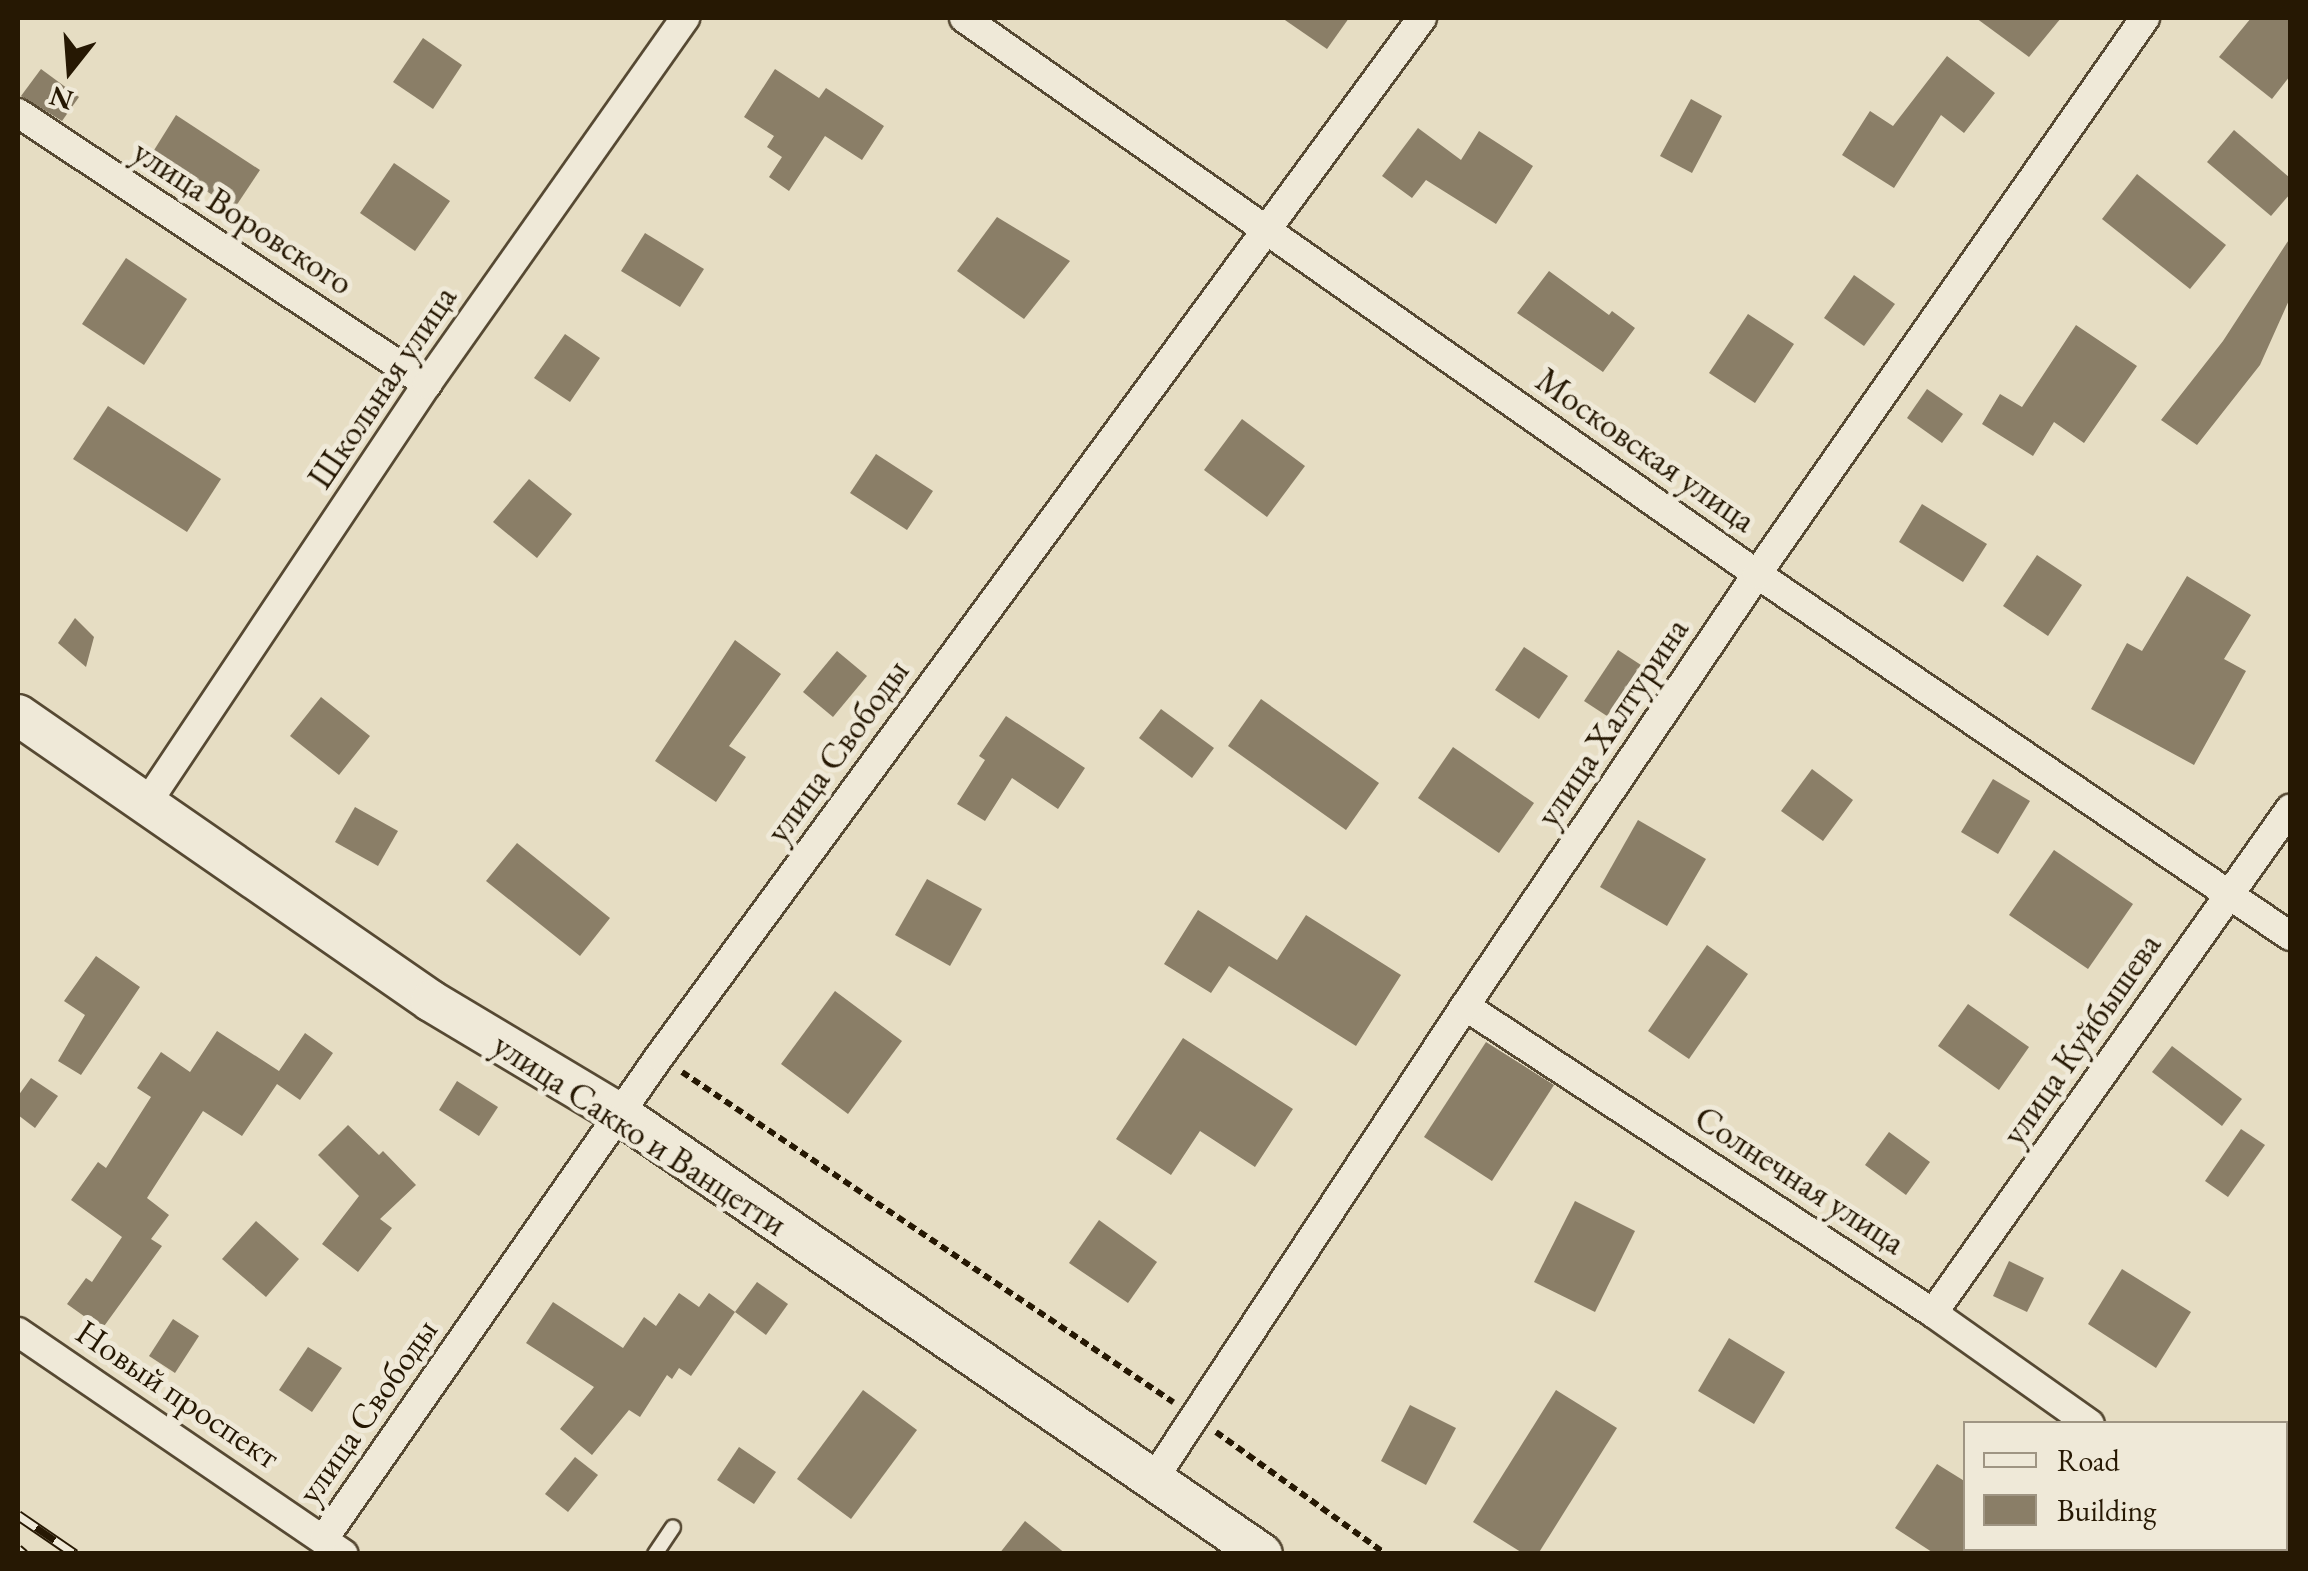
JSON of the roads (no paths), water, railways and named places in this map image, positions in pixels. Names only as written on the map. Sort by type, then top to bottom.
[{"type":"main road","name":"улица Сакко и Ванцетти","points":[[18,715],[431,1001],[620,1114],[1156,1477],[1262,1554]]},
{"type":"street","name":"Школьная улица","points":[[146,803],[427,384],[685,18]]},
{"type":"street","name":"Московская улица","points":[[964,18],[1757,574],[2290,936]]},
{"type":"street","name":"улица Свободы","points":[[334,1545],[659,1057],[1422,18]]},
{"type":"street","name":"улица Халтурина","points":[[1156,1477],[1465,1006],[1757,574],[2145,18]]},
{"type":"street","name":"улица Воровского","points":[[18,113],[427,384]]},
{"type":"street","name":"улица Куйбышева","points":[[1933,1312],[2290,809]]},
{"type":"street","name":"Солнечная улица","points":[[1465,1006],[1933,1312],[2086,1421]]},
{"type":"street","name":"Новый проспект","points":[[18,1332],[334,1545]]},
{"type":"lane","points":[[655,1554],[673,1526]]},
{"type":"railway","points":[[18,1515],[75,1554]]},
{"type":"railway","points":[[18,1549],[24,1554]]}]
